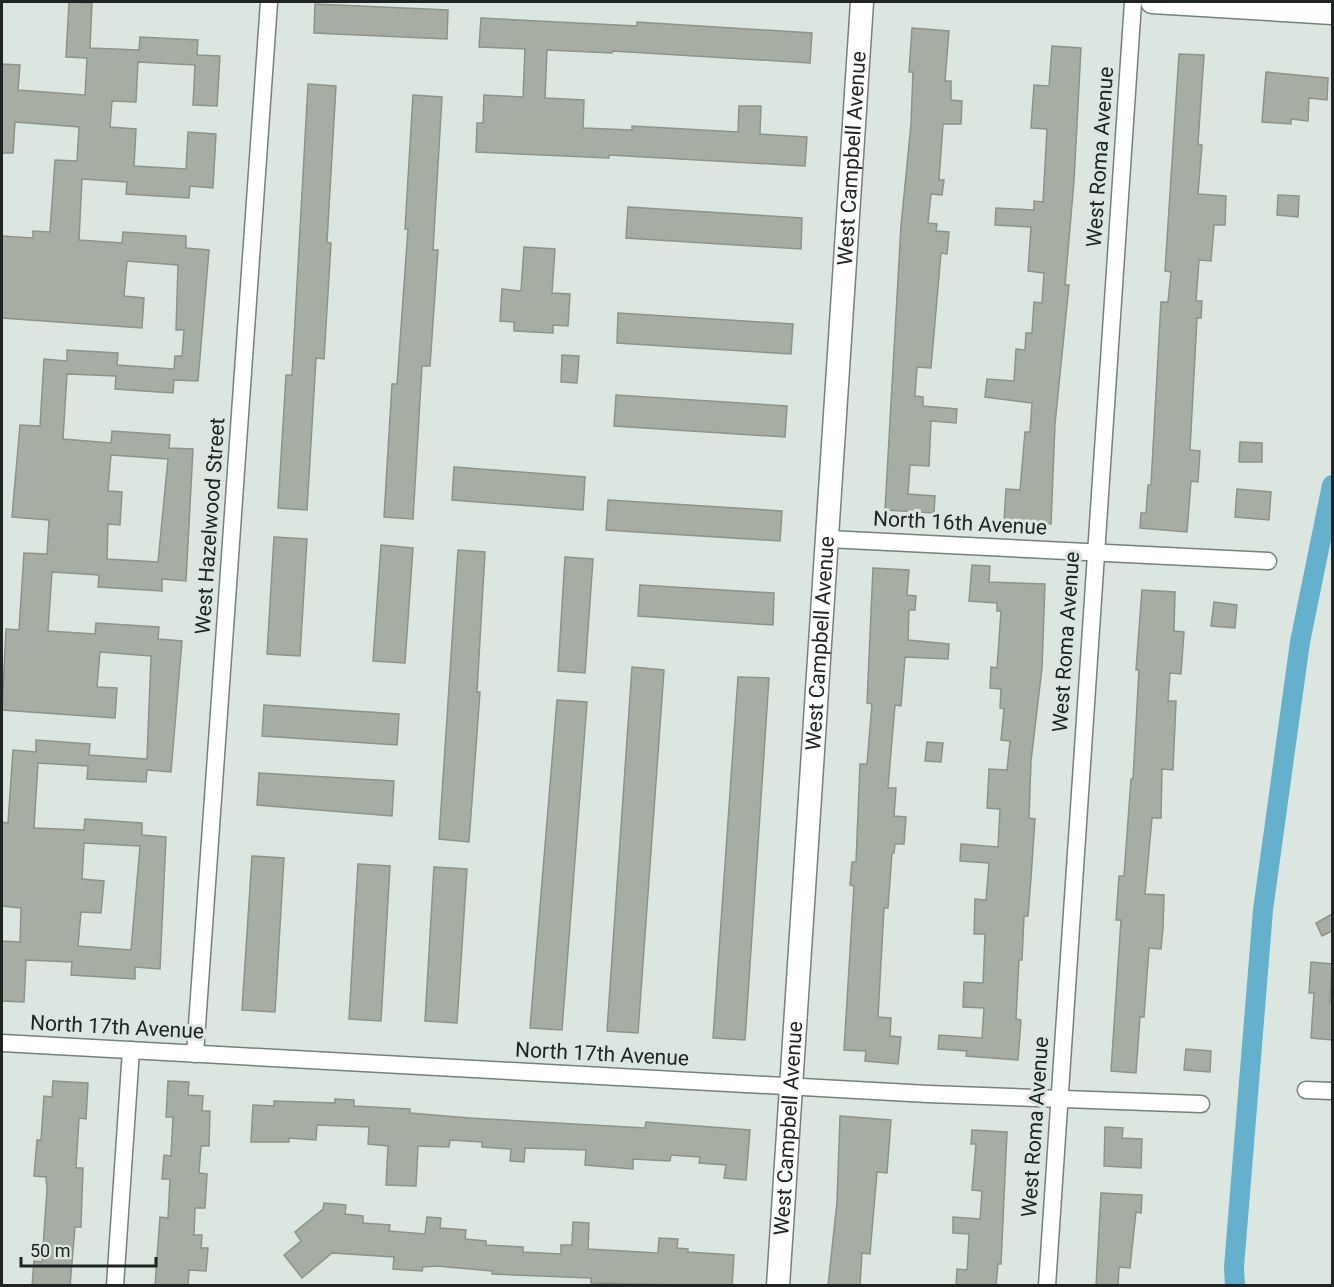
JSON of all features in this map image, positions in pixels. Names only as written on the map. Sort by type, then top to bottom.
[{"type":"street","name":"West Hazelwood Street","points":[[195,1054],[269,2]]},
{"type":"street","name":"West Campbell Avenue","points":[[778,1286],[862,2]]},
{"type":"street","name":"West Roma Avenue","points":[[1047,1286],[1133,2]]},
{"type":"street","points":[[1152,2],[1332,13]]},
{"type":"street","name":"North 16th Avenue","points":[[828,539],[1268,561]]},
{"type":"street","name":"North 17th Avenue","points":[[2,1043],[792,1086],[1201,1104]]},
{"type":"street","points":[[115,1286],[131,1050]]},
{"type":"street","points":[[1306,1090],[1332,1091]]},
{"type":"building","points":[[69,2],[92,3],[90,48],[139,50],[140,37],[198,40],[197,55],[220,56],[217,106],[193,105],[195,65],[138,62],[136,102],[112,101],[110,127],[136,129],[134,166],[186,169],[188,132],[216,134],[213,188],[190,186],[189,198],[126,194],[127,182],[82,179],[79,240],[122,243],[123,232],[186,236],[186,248],[209,250],[198,381],[174,380],[173,393],[115,389],[116,376],[67,374],[63,439],[111,443],[112,431],[170,435],[169,448],[193,449],[186,581],[162,579],[162,591],[98,587],[99,575],[52,572],[48,631],[95,634],[96,623],[159,627],[158,639],[182,641],[171,772],[147,770],[146,782],[87,779],[88,766],[38,763],[34,828],[84,830],[85,819],[142,823],[142,835],[166,837],[160,969],[135,967],[135,979],[71,975],[72,962],[26,960],[24,1002],[2,1001],[2,941],[20,942],[21,908],[2,906],[2,822],[8,823],[13,750],[36,752],[36,740],[90,744],[89,755],[147,759],[151,656],[100,652],[97,687],[117,688],[115,718],[2,710],[6,629],[19,630],[24,553],[47,554],[49,520],[12,517],[20,425],[40,426],[44,359],[67,361],[67,350],[118,353],[117,365],[174,369],[175,356],[182,356],[184,330],[176,330],[178,265],[127,261],[124,296],[144,298],[142,328],[2,318],[2,236],[33,238],[33,231],[50,232],[55,160],[77,161],[79,127],[15,122],[13,153],[2,153],[2,64],[20,65],[18,90],[85,95],[87,58],[66,57]],"holes":[[[111,455],[168,459],[158,562],[107,559],[108,524],[120,525],[122,492],[108,491]],[[84,843],[140,846],[131,950],[78,946],[81,912],[101,913],[104,881],[82,879]]]},
{"type":"building","points":[[315,4],[448,10],[447,39],[314,33]]},
{"type":"building","points":[[481,18],[637,26],[637,22],[812,33],[810,63],[613,51],[612,53],[547,50],[545,98],[584,100],[583,128],[632,130],[632,126],[738,132],[739,106],[761,106],[760,134],[807,137],[805,166],[609,155],[609,158],[476,152],[477,123],[483,123],[484,95],[523,97],[525,49],[479,47]]},
{"type":"building","points":[[912,28],[949,31],[945,81],[951,81],[951,100],[962,101],[961,124],[943,124],[939,180],[944,180],[942,195],[931,194],[928,223],[937,224],[936,231],[949,232],[947,254],[941,253],[931,368],[917,367],[915,396],[923,397],[923,406],[957,409],[956,423],[931,421],[929,466],[910,465],[908,494],[935,496],[934,513],[885,510],[901,226],[911,124],[913,72],[909,72]]},
{"type":"building","points":[[1052,46],[1081,48],[1074,181],[1065,285],[1069,285],[1055,424],[1051,524],[1004,521],[1006,489],[1020,490],[1025,432],[1030,432],[1032,403],[985,397],[987,379],[1014,381],[1016,349],[1025,350],[1026,333],[1032,333],[1034,302],[1042,303],[1044,273],[1028,271],[1031,227],[995,225],[996,208],[1034,210],[1034,201],[1043,202],[1047,129],[1031,128],[1034,85],[1049,86]]},
{"type":"building","points":[[1179,54],[1204,55],[1198,144],[1202,145],[1198,194],[1226,196],[1225,225],[1214,225],[1211,261],[1199,260],[1196,301],[1202,301],[1201,318],[1197,318],[1190,450],[1200,451],[1198,482],[1191,481],[1187,532],[1140,528],[1141,513],[1146,513],[1148,485],[1151,485],[1161,302],[1168,302],[1171,272],[1165,271]]},
{"type":"building","points":[[1266,72],[1328,78],[1327,100],[1309,98],[1308,121],[1291,119],[1291,124],[1262,122]]},
{"type":"building","points":[[308,84],[336,86],[327,242],[331,243],[324,359],[316,358],[307,510],[278,508],[286,375],[292,375]]},
{"type":"building","points":[[413,95],[442,97],[433,250],[438,250],[430,366],[422,366],[413,519],[384,517],[392,384],[397,384],[408,229],[405,229]]},
{"type":"building","points":[[1278,195],[1299,196],[1298,217],[1277,215]]},
{"type":"building","points":[[628,207],[802,218],[801,249],[626,238]]},
{"type":"building","points":[[524,247],[555,249],[552,293],[570,294],[568,326],[553,325],[553,333],[514,331],[514,322],[500,321],[502,289],[521,291]]},
{"type":"building","points":[[618,313],[793,324],[791,354],[617,343]]},
{"type":"building","points":[[562,355],[579,356],[577,383],[561,382]]},
{"type":"building","points":[[616,395],[787,406],[785,437],[614,426]]},
{"type":"building","points":[[1240,442],[1262,443],[1262,462],[1239,462]]},
{"type":"building","points":[[454,467],[585,477],[583,510],[452,500]]},
{"type":"building","points":[[1237,489],[1271,492],[1269,520],[1235,517]]},
{"type":"building","points":[[608,500],[782,511],[780,541],[606,530]]},
{"type":"building","points":[[274,537],[307,539],[300,656],[267,654]]},
{"type":"building","points":[[381,545],[413,548],[405,663],[373,661]]},
{"type":"building","points":[[458,550],[485,552],[477,692],[480,692],[469,842],[439,839]]},
{"type":"building","points":[[565,557],[593,559],[585,673],[558,671]]},
{"type":"building","points":[[972,565],[990,566],[989,582],[1045,584],[1042,668],[1031,761],[1029,818],[1035,819],[1031,878],[1028,916],[1024,916],[1022,960],[1019,960],[1016,1019],[1021,1020],[1018,1060],[966,1056],[967,1051],[938,1049],[939,1035],[982,1038],[984,1008],[963,1007],[964,982],[983,983],[985,934],[974,934],[975,899],[986,900],[989,863],[960,861],[961,844],[998,847],[1000,809],[987,808],[989,769],[1007,770],[1010,741],[1001,740],[1004,709],[1000,708],[1001,689],[990,688],[991,667],[997,668],[1001,611],[997,611],[997,603],[969,601]]},
{"type":"building","points":[[873,568],[909,570],[907,595],[916,596],[915,610],[909,610],[908,640],[949,644],[948,659],[905,657],[901,706],[895,705],[888,788],[896,788],[894,816],[906,817],[904,844],[895,844],[894,853],[892,853],[888,908],[884,908],[878,1017],[891,1018],[890,1036],[901,1037],[898,1064],[865,1061],[866,1051],[844,1050],[854,886],[850,885],[852,862],[856,862],[860,764],[867,764],[872,704],[867,703]]},
{"type":"building","points":[[640,585],[774,593],[773,625],[638,616]]},
{"type":"building","points":[[1142,590],[1175,592],[1174,631],[1184,632],[1181,674],[1170,673],[1168,701],[1176,701],[1173,770],[1162,769],[1161,818],[1152,818],[1145,894],[1164,895],[1163,928],[1161,949],[1149,948],[1144,1017],[1140,1017],[1136,1073],[1111,1071],[1121,920],[1116,920],[1119,876],[1124,876],[1131,779],[1133,779],[1139,670],[1136,670]]},
{"type":"building","points":[[1214,602],[1237,605],[1235,628],[1211,626]]},
{"type":"building","points":[[632,667],[664,670],[638,1033],[607,1031]]},
{"type":"building","points":[[738,677],[769,678],[745,1040],[713,1038]]},
{"type":"building","points":[[557,700],[587,702],[562,1030],[530,1028]]},
{"type":"building","points":[[264,705],[399,714],[397,745],[262,736]]},
{"type":"building","points":[[927,742],[943,743],[941,762],[925,761]]},
{"type":"building","points":[[259,773],[394,781],[392,816],[257,805]]},
{"type":"building","points":[[252,856],[284,858],[275,1012],[242,1010]]},
{"type":"building","points":[[358,864],[390,866],[381,1021],[349,1019]]},
{"type":"building","points":[[434,867],[467,869],[457,1023],[425,1021]]},
{"type":"building","points":[[1332,914],[1332,931],[1322,936],[1316,923]]},
{"type":"building","points":[[1311,962],[1332,964],[1330,1002],[1332,1002],[1332,1040],[1311,1038],[1314,993],[1309,993]]},
{"type":"building","points":[[1186,1049],[1211,1051],[1210,1072],[1184,1070]]},
{"type":"building","points":[[53,1081],[88,1083],[86,1119],[79,1118],[76,1168],[83,1168],[81,1227],[75,1227],[70,1286],[32,1286],[34,1261],[42,1262],[47,1190],[46,1177],[34,1176],[37,1140],[41,1140],[44,1096],[52,1097]]},
{"type":"building","points":[[168,1081],[189,1082],[188,1095],[203,1096],[202,1111],[210,1111],[209,1146],[201,1146],[199,1173],[207,1174],[205,1208],[195,1208],[194,1235],[202,1235],[201,1248],[208,1248],[206,1271],[189,1270],[188,1286],[155,1286],[160,1217],[168,1218],[170,1179],[162,1179],[164,1155],[171,1156],[173,1117],[166,1117]]},
{"type":"building","points":[[335,1099],[354,1100],[354,1106],[410,1109],[410,1113],[470,1118],[645,1128],[646,1122],[750,1130],[746,1180],[724,1178],[726,1165],[699,1163],[700,1157],[671,1155],[670,1161],[633,1159],[633,1169],[585,1165],[586,1150],[525,1148],[524,1162],[510,1161],[511,1149],[482,1147],[482,1142],[450,1140],[449,1147],[418,1146],[416,1186],[386,1185],[388,1146],[368,1144],[369,1127],[317,1125],[316,1140],[289,1138],[289,1142],[251,1142],[253,1105],[274,1106],[274,1101],[335,1103]]},
{"type":"building","points":[[840,1116],[891,1120],[887,1173],[877,1172],[870,1254],[862,1253],[860,1286],[828,1286],[837,1202]]},
{"type":"building","points":[[1105,1127],[1123,1128],[1122,1138],[1142,1139],[1141,1168],[1104,1166]]},
{"type":"building","points":[[972,1130],[1007,1132],[1001,1264],[998,1264],[996,1286],[956,1286],[957,1269],[967,1270],[969,1234],[953,1233],[953,1217],[980,1219],[982,1191],[972,1190],[976,1144],[971,1144]]},
{"type":"building","points":[[1101,1193],[1142,1195],[1141,1213],[1136,1212],[1130,1268],[1119,1267],[1118,1286],[1096,1286]]},
{"type":"building","points":[[324,1203],[346,1205],[345,1214],[363,1216],[363,1223],[390,1225],[389,1231],[425,1234],[427,1217],[441,1218],[440,1228],[466,1230],[465,1239],[486,1241],[486,1245],[523,1247],[523,1252],[561,1254],[561,1245],[572,1245],[573,1222],[589,1223],[588,1249],[658,1253],[659,1238],[678,1239],[677,1248],[688,1249],[688,1252],[734,1255],[732,1286],[591,1283],[591,1278],[492,1274],[492,1271],[437,1266],[423,1267],[422,1271],[393,1269],[394,1257],[332,1253],[302,1278],[284,1255],[301,1241],[295,1232],[323,1209]]},
{"type":"waterway","points":[[1235,1286],[1234,1267],[1263,910],[1300,642],[1332,485]]}]
